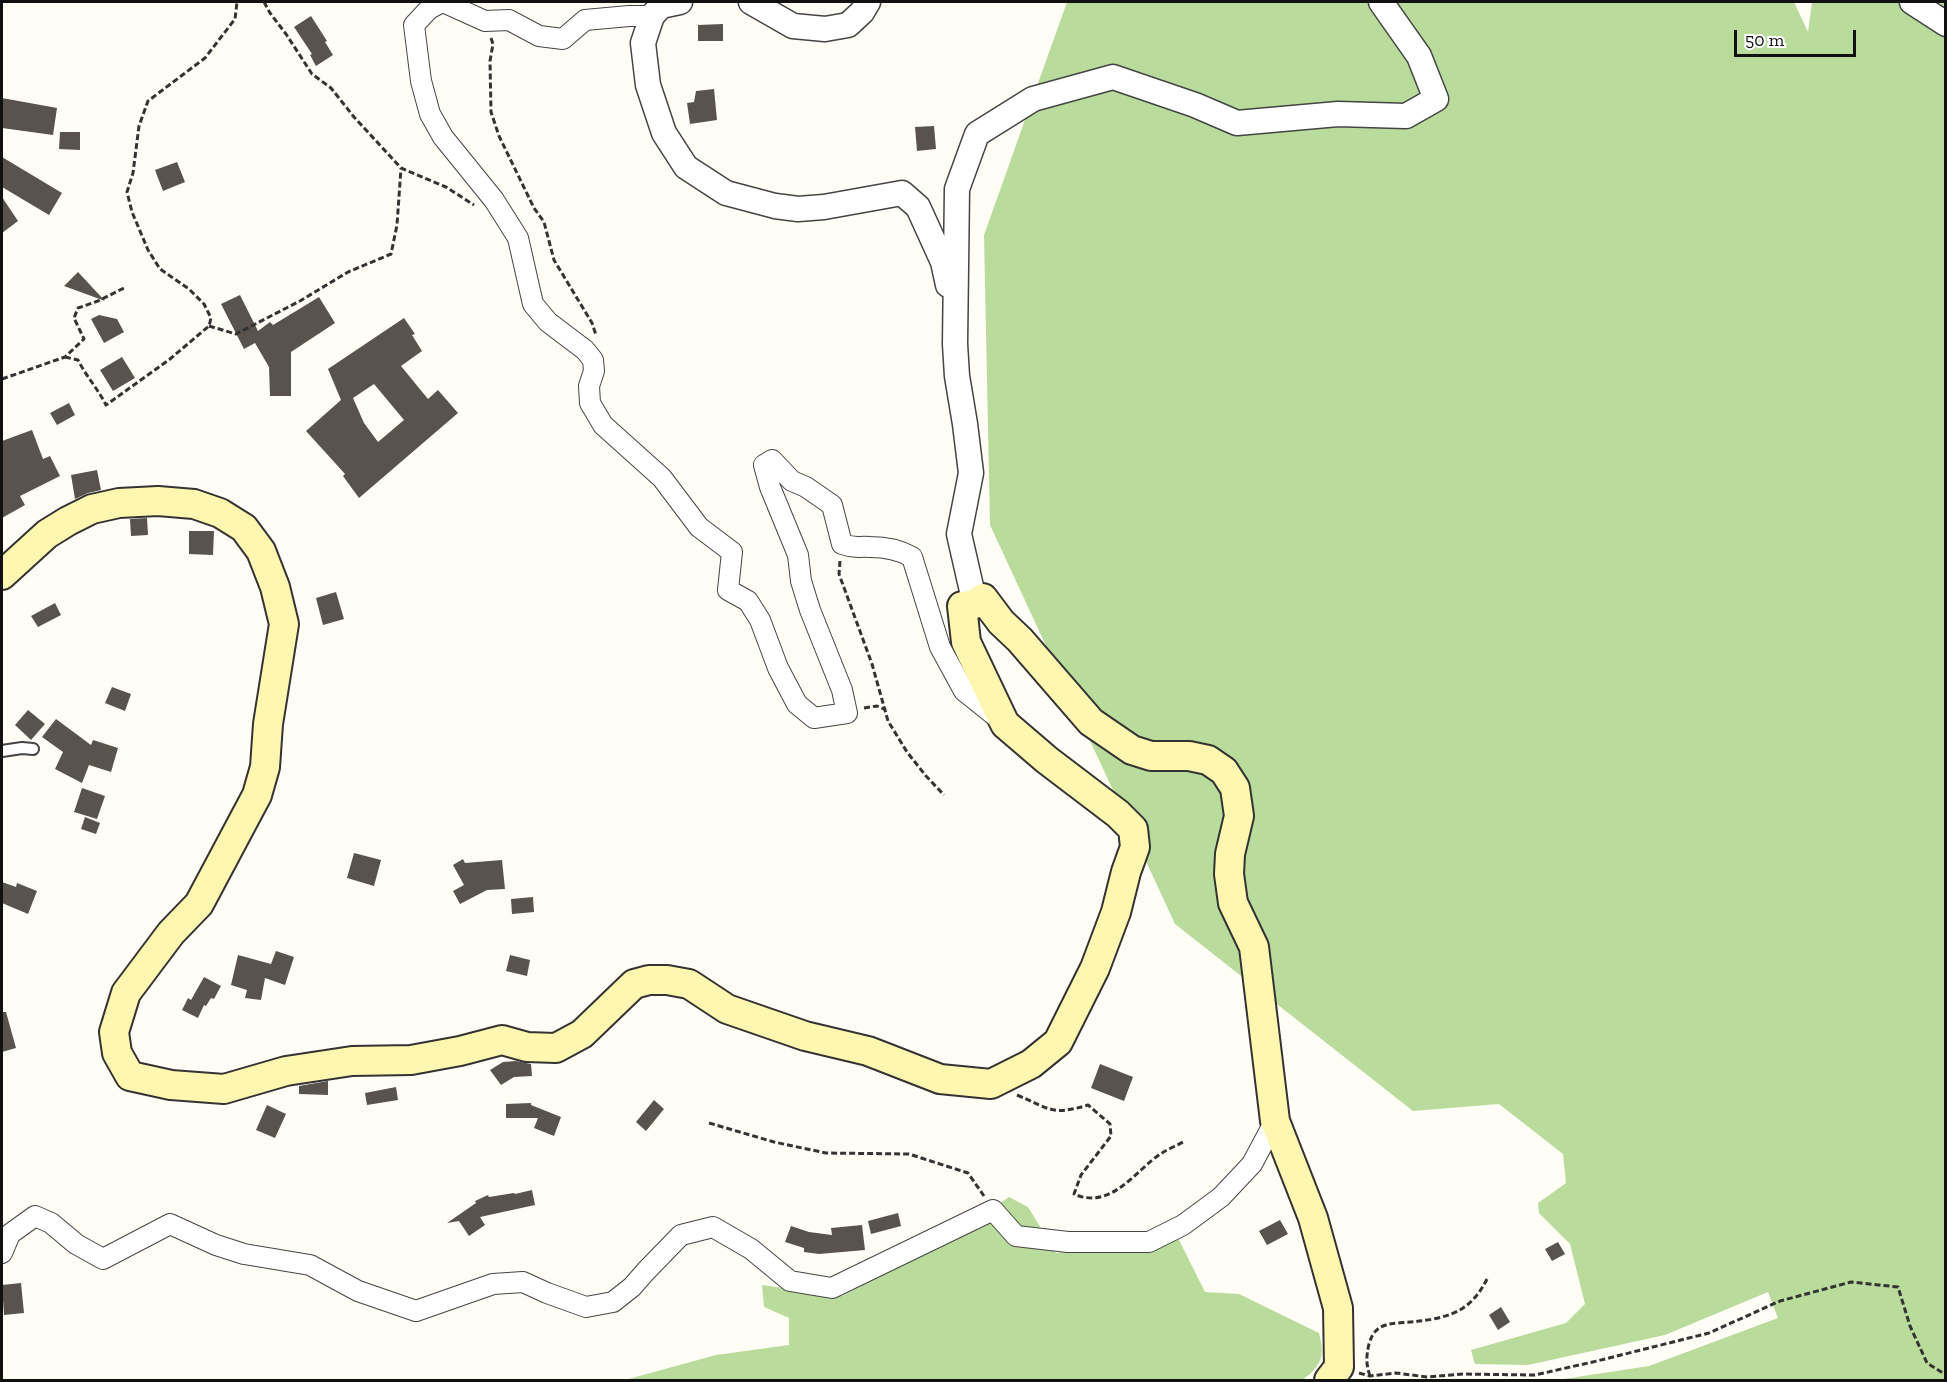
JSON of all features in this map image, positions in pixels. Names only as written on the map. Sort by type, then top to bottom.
[{"type":"main road","points":[[2,575],[47,534],[92,509],[119,503],[158,501],[194,504],[220,513],[244,528],[261,552],[275,587],[284,624],[267,724],[265,767],[257,795],[199,903],[171,933],[126,993],[114,1032],[117,1053],[130,1076],[171,1085],[224,1089],[286,1071],[352,1061],[411,1060],[502,1040],[527,1047],[556,1048],[582,1034],[634,984],[650,980],[689,984],[727,1009],[805,1036],[868,1051],[940,1079],[992,1084],[1031,1064],[1058,1042],[1095,968],[1116,912],[1135,847],[1133,829],[1118,814],[1047,760],[1005,724],[966,642],[962,606],[975,604],[983,598],[1000,622],[1020,640],[1091,722],[1132,750],[1150,756],[1189,756],[1208,760],[1224,771],[1235,788],[1239,816],[1230,854],[1229,874],[1233,903],[1254,948],[1275,1121],[1313,1218],[1338,1308],[1334,1374]]},
{"type":"street","points":[[652,16],[585,20],[563,39],[539,36],[509,20],[485,21],[442,2],[429,9],[414,25],[421,81],[430,114],[443,136],[494,200],[518,238],[533,304],[548,322],[585,350],[593,360],[594,371],[589,386],[590,403],[603,425],[662,478],[699,527],[732,552],[728,590],[748,601],[760,620],[778,668],[798,704],[814,718],[847,713],[842,690],[801,581],[798,555],[770,487],[764,465],[772,460],[792,481],[806,486],[832,505],[842,544],[855,548],[900,550],[912,558],[940,646],[964,690],[1005,724]]},
{"type":"street","points":[[680,2],[661,6],[652,16],[643,43],[648,85],[664,133],[686,167],[726,193],[775,206],[798,209],[824,207],[902,193],[918,207],[944,262],[957,329]]},
{"type":"street","points":[[751,2],[793,26],[825,29],[848,25],[862,12],[868,2]]},
{"type":"street","points":[[975,604],[959,534],[971,473],[957,376],[957,189],[977,134],[1033,99],[1113,77],[1194,105],[1237,123],[1338,114],[1407,116],[1436,99],[1419,56],[1381,2]]},
{"type":"street","points":[[1912,2],[1946,24]]},
{"type":"street","points":[[2,1253],[10,1234],[35,1216],[51,1223],[76,1244],[103,1258],[170,1224],[216,1245],[244,1254],[310,1265],[358,1291],[416,1311],[493,1284],[523,1282],[586,1307],[613,1302],[632,1287],[681,1236],[712,1227],[751,1249],[790,1281],[832,1288],[993,1210],[1016,1236],[1068,1242],[1149,1242],[1183,1225],[1221,1197],[1252,1164],[1275,1121]]},
{"type":"lane","points":[[2,751],[33,749]]},
{"type":"path","points":[[65,357],[78,360],[85,373],[99,389],[106,405],[171,358],[209,326],[211,318],[204,304],[189,289],[160,269],[148,250],[132,212],[127,192],[133,173],[138,126],[148,101],[204,58],[235,19],[237,2]]},
{"type":"path","points":[[264,2],[312,74],[331,88],[401,168],[446,187],[473,203],[479,211]]},
{"type":"path","points":[[485,21],[493,44],[490,61],[491,112],[499,136],[534,207],[544,222],[554,260],[592,323],[599,342],[593,360]]},
{"type":"path","points":[[209,326],[236,334],[300,301],[348,272],[390,254],[397,225],[401,168]]},
{"type":"path","points":[[2,379],[65,357],[84,339],[74,318],[78,308],[124,288]]},
{"type":"path","points":[[842,544],[839,574],[872,664],[888,721],[907,752],[944,795]]},
{"type":"path","points":[[847,713],[877,706],[886,710]]},
{"type":"path","points":[[992,1084],[1051,1111],[1070,1110],[1088,1105],[1110,1124],[1111,1136],[1081,1175],[1074,1194],[1085,1199],[1103,1196],[1127,1184],[1161,1153],[1183,1142]]},
{"type":"path","points":[[709,1123],[774,1142],[826,1153],[909,1154],[968,1173],[993,1210]]},
{"type":"path","points":[[1370,1376],[1365,1360],[1372,1334],[1388,1323],[1417,1322],[1451,1314],[1466,1306],[1480,1293],[1486,1279]]},
{"type":"path","points":[[1334,1374],[1370,1376],[1396,1373],[1427,1377],[1463,1374],[1535,1375],[1597,1362],[1709,1333],[1780,1301],[1851,1282],[1898,1287],[1910,1326],[1927,1363],[1946,1375]]},
{"type":"green space","points":[[1067,2],[1794,2],[1808,32],[1812,2],[1945,2],[1945,1380],[1557,1380],[1649,1366],[1778,1318],[1768,1292],[1665,1335],[1528,1365],[1475,1364],[1471,1350],[1566,1323],[1585,1304],[1570,1244],[1539,1213],[1538,1203],[1566,1183],[1563,1154],[1499,1104],[1413,1111],[1175,924],[990,525],[984,235]]},
{"type":"green space","points":[[1009,1197],[1028,1207],[1056,1253],[1179,1240],[1205,1292],[1239,1294],[1319,1333],[1322,1354],[1318,1365],[1302,1380],[625,1380],[716,1355],[789,1345],[789,1318],[764,1307],[762,1285],[842,1296],[937,1247]]},
{"type":"building","points":[[311,16],[333,55],[316,66],[310,55],[312,54],[294,27]]},
{"type":"building","points":[[723,24],[723,41],[698,41],[698,25]]},
{"type":"building","points":[[714,89],[717,120],[690,124],[687,103],[694,102],[696,91]]},
{"type":"building","points":[[2,98],[57,108],[53,135],[2,128]]},
{"type":"building","points":[[934,126],[936,149],[917,151],[915,127]]},
{"type":"building","points":[[60,132],[80,132],[80,150],[59,149]]},
{"type":"building","points":[[2,157],[62,193],[49,215],[2,187]]},
{"type":"building","points":[[177,162],[185,182],[163,191],[155,170]]},
{"type":"building","points":[[2,197],[18,221],[2,233]]},
{"type":"building","points":[[78,272],[105,301],[64,286]]},
{"type":"building","points":[[240,295],[258,331],[270,322],[273,325],[319,297],[335,323],[291,352],[291,396],[270,396],[269,367],[255,343],[244,349],[221,304]]},
{"type":"building","points":[[99,315],[117,319],[124,332],[104,343],[91,319]]},
{"type":"building","points":[[404,318],[415,334],[412,335],[422,351],[401,366],[428,399],[438,390],[458,413],[359,498],[343,476],[345,474],[306,431],[341,400],[328,369]],"holes":[[[374,384],[404,420],[378,442],[364,423],[353,398]]]},
{"type":"building","points":[[122,357],[135,378],[113,391],[100,370]]},
{"type":"building","points":[[69,403],[75,415],[57,425],[50,413]]},
{"type":"building","points":[[32,430],[43,459],[50,456],[60,476],[20,496],[25,505],[2,518],[2,441]]},
{"type":"building","points":[[97,470],[101,490],[75,499],[71,475]]},
{"type":"building","points":[[147,518],[148,535],[131,536],[130,519]]},
{"type":"building","points":[[189,531],[214,531],[213,555],[189,554]]},
{"type":"building","points":[[336,592],[344,619],[323,625],[316,598]]},
{"type":"building","points":[[55,603],[61,615],[38,627],[31,616]]},
{"type":"building","points":[[112,687],[131,694],[125,711],[105,703]]},
{"type":"building","points":[[28,710],[45,724],[31,740],[15,725]]},
{"type":"building","points":[[56,719],[91,745],[93,740],[118,748],[111,772],[89,765],[82,783],[55,769],[63,752],[42,737]]},
{"type":"building","points":[[82,788],[105,796],[97,819],[74,812]]},
{"type":"building","points":[[85,817],[100,823],[96,834],[81,829]]},
{"type":"building","points":[[354,853],[381,860],[374,886],[347,878]]},
{"type":"building","points":[[463,859],[465,863],[502,860],[505,889],[487,890],[460,904],[453,891],[464,885],[453,865]]},
{"type":"building","points":[[2,882],[16,887],[17,883],[37,891],[28,914],[2,903]]},
{"type":"building","points":[[533,897],[534,912],[512,914],[511,899]]},
{"type":"building","points":[[276,951],[294,957],[285,985],[265,978],[261,1000],[245,998],[247,990],[231,985],[238,955],[271,964]]},
{"type":"building","points":[[510,955],[530,960],[527,976],[506,971]]},
{"type":"building","points":[[204,977],[221,986],[214,999],[211,998],[206,1006],[204,1005],[198,1018],[182,1010],[188,998],[191,1000]]},
{"type":"building","points":[[2,1012],[6,1012],[16,1048],[2,1052]]},
{"type":"building","points":[[516,1061],[531,1064],[532,1076],[514,1077],[501,1085],[490,1070],[503,1062]]},
{"type":"building","points":[[1100,1064],[1133,1077],[1124,1101],[1091,1088]]},
{"type":"building","points":[[328,1081],[328,1095],[299,1094],[299,1086]]},
{"type":"building","points":[[396,1087],[398,1100],[367,1105],[365,1093]]},
{"type":"building","points":[[654,1100],[664,1109],[646,1131],[636,1122]]},
{"type":"building","points":[[531,1103],[531,1105],[561,1117],[554,1136],[534,1128],[538,1118],[506,1118],[506,1104]]},
{"type":"building","points":[[267,1105],[286,1114],[275,1138],[256,1130]]},
{"type":"building","points":[[532,1190],[535,1205],[480,1217],[485,1225],[469,1236],[459,1221],[447,1223],[476,1203],[475,1201],[488,1195],[489,1197]]},
{"type":"building","points":[[898,1213],[901,1226],[871,1234],[868,1221]]},
{"type":"building","points":[[1280,1220],[1288,1234],[1267,1245],[1259,1231]]},
{"type":"building","points":[[862,1225],[865,1250],[819,1254],[804,1252],[804,1248],[785,1242],[791,1226],[809,1232],[832,1235],[831,1228]]},
{"type":"building","points":[[1558,1242],[1565,1254],[1552,1261],[1545,1249]]},
{"type":"building","points":[[21,1283],[24,1313],[4,1315],[2,1285]]},
{"type":"building","points":[[1501,1307],[1510,1322],[1498,1330],[1489,1315]]}]
